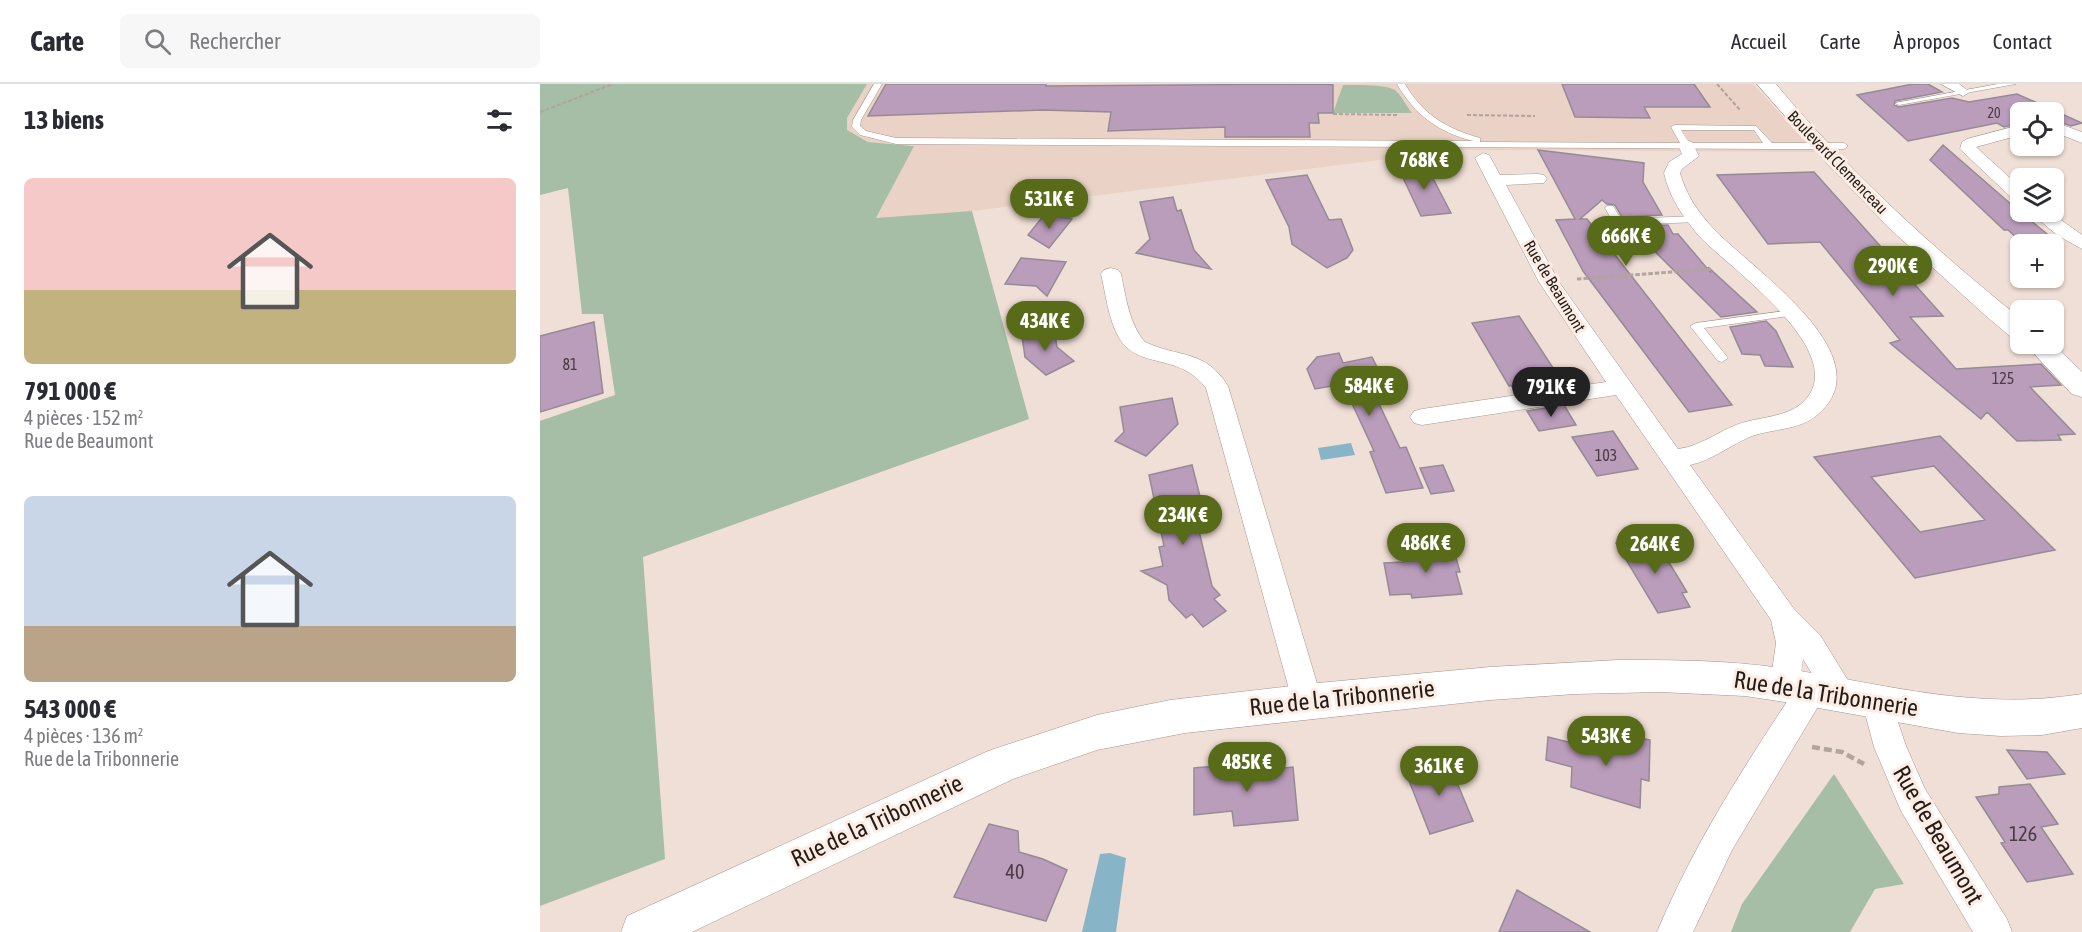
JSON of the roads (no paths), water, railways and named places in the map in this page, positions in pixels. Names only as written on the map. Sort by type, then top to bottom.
[{"type":"street","name":"Boulevard Clemenceau","points":[[1766,84],[1821,146],[1908,235],[2010,323]]},
{"type":"street","name":"Boulevard Clemenceau","points":[[1782,84],[1953,252],[2010,314]]},
{"type":"street","points":[[1948,84],[1963,92]]},
{"type":"street","points":[[2064,131],[2082,138]]},
{"type":"street","points":[[2010,133],[1968,145],[1968,149],[2010,187]]},
{"type":"street","points":[[1672,459],[1702,453],[1747,429],[1802,415],[1820,400],[1828,385],[1826,364],[1814,339],[1792,313],[1712,237],[1682,198],[1672,176],[1672,170],[1691,156],[1686,145]]},
{"type":"street","name":"Rue de Beaumont","points":[[1488,151],[1496,180],[1549,282],[1784,617],[1812,644],[1828,676],[1829,693]]},
{"type":"street","points":[[1496,180],[1538,179]]},
{"type":"street","points":[[2052,222],[2082,243]]},
{"type":"street","points":[[1111,274],[1127,331],[1134,343],[1148,351],[1196,363],[1205,369],[1217,386],[1307,700]]},
{"type":"street","points":[[2047,354],[2082,388]]},
{"type":"street","points":[[1422,417],[1621,387]]},
{"type":"street","name":"Rue de Beaumont","points":[[1784,617],[1790,643],[1829,693],[1890,747],[1913,801],[1994,932]]},
{"type":"street","name":"Rue de la Tribonnerie","points":[[643,932],[973,776],[1047,747],[1145,722],[1307,700],[1515,681],[1605,676],[1681,676],[1748,680],[1934,711],[2011,718],[2044,718],[2082,711]]},
{"type":"street","points":[[1676,932],[1687,903],[1716,844],[1771,757],[1829,693]]},
{"type":"lane","points":[[878,84],[857,120],[856,127],[863,133],[896,141],[1488,151],[1686,145],[1844,146]]},
{"type":"lane","points":[[1401,84],[1414,105],[1436,124],[1488,151]]},
{"type":"lane","points":[[1899,103],[2012,84]]},
{"type":"lane","points":[[1686,145],[1675,127],[1756,128],[1770,146]]},
{"type":"lane","points":[[1610,208],[1626,236]]},
{"type":"lane","points":[[1618,222],[1697,219]]},
{"type":"lane","points":[[1722,358],[1696,326],[1792,313]]},
{"type":"water","points":[[1351,443],[1355,455],[1321,460],[1318,448]]},
{"type":"water","points":[[1110,853],[1126,858],[1116,932],[1082,932],[1100,854]]}]
